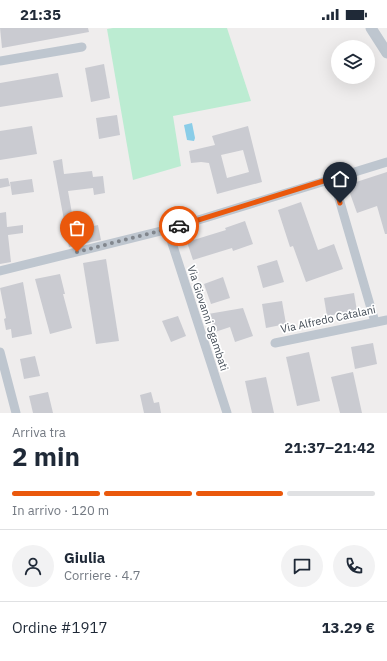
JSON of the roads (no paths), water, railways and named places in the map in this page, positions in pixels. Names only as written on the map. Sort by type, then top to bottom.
[{"type":"street","points":[[371,28],[387,53]]},
{"type":"street","points":[[0,61],[82,47]]},
{"type":"street","points":[[0,271],[169,229],[387,162]]},
{"type":"street","points":[[333,178],[375,322]]},
{"type":"street","name":"Via Giovanni Sgambati","points":[[169,229],[204,345],[227,413]]},
{"type":"street","name":"Via Alfredo Catalani","points":[[275,342],[387,320]]},
{"type":"street","points":[[0,352],[16,413]]},
{"type":"water","points":[[192,123],[195,138],[194,141],[187,140],[184,125]]}]
